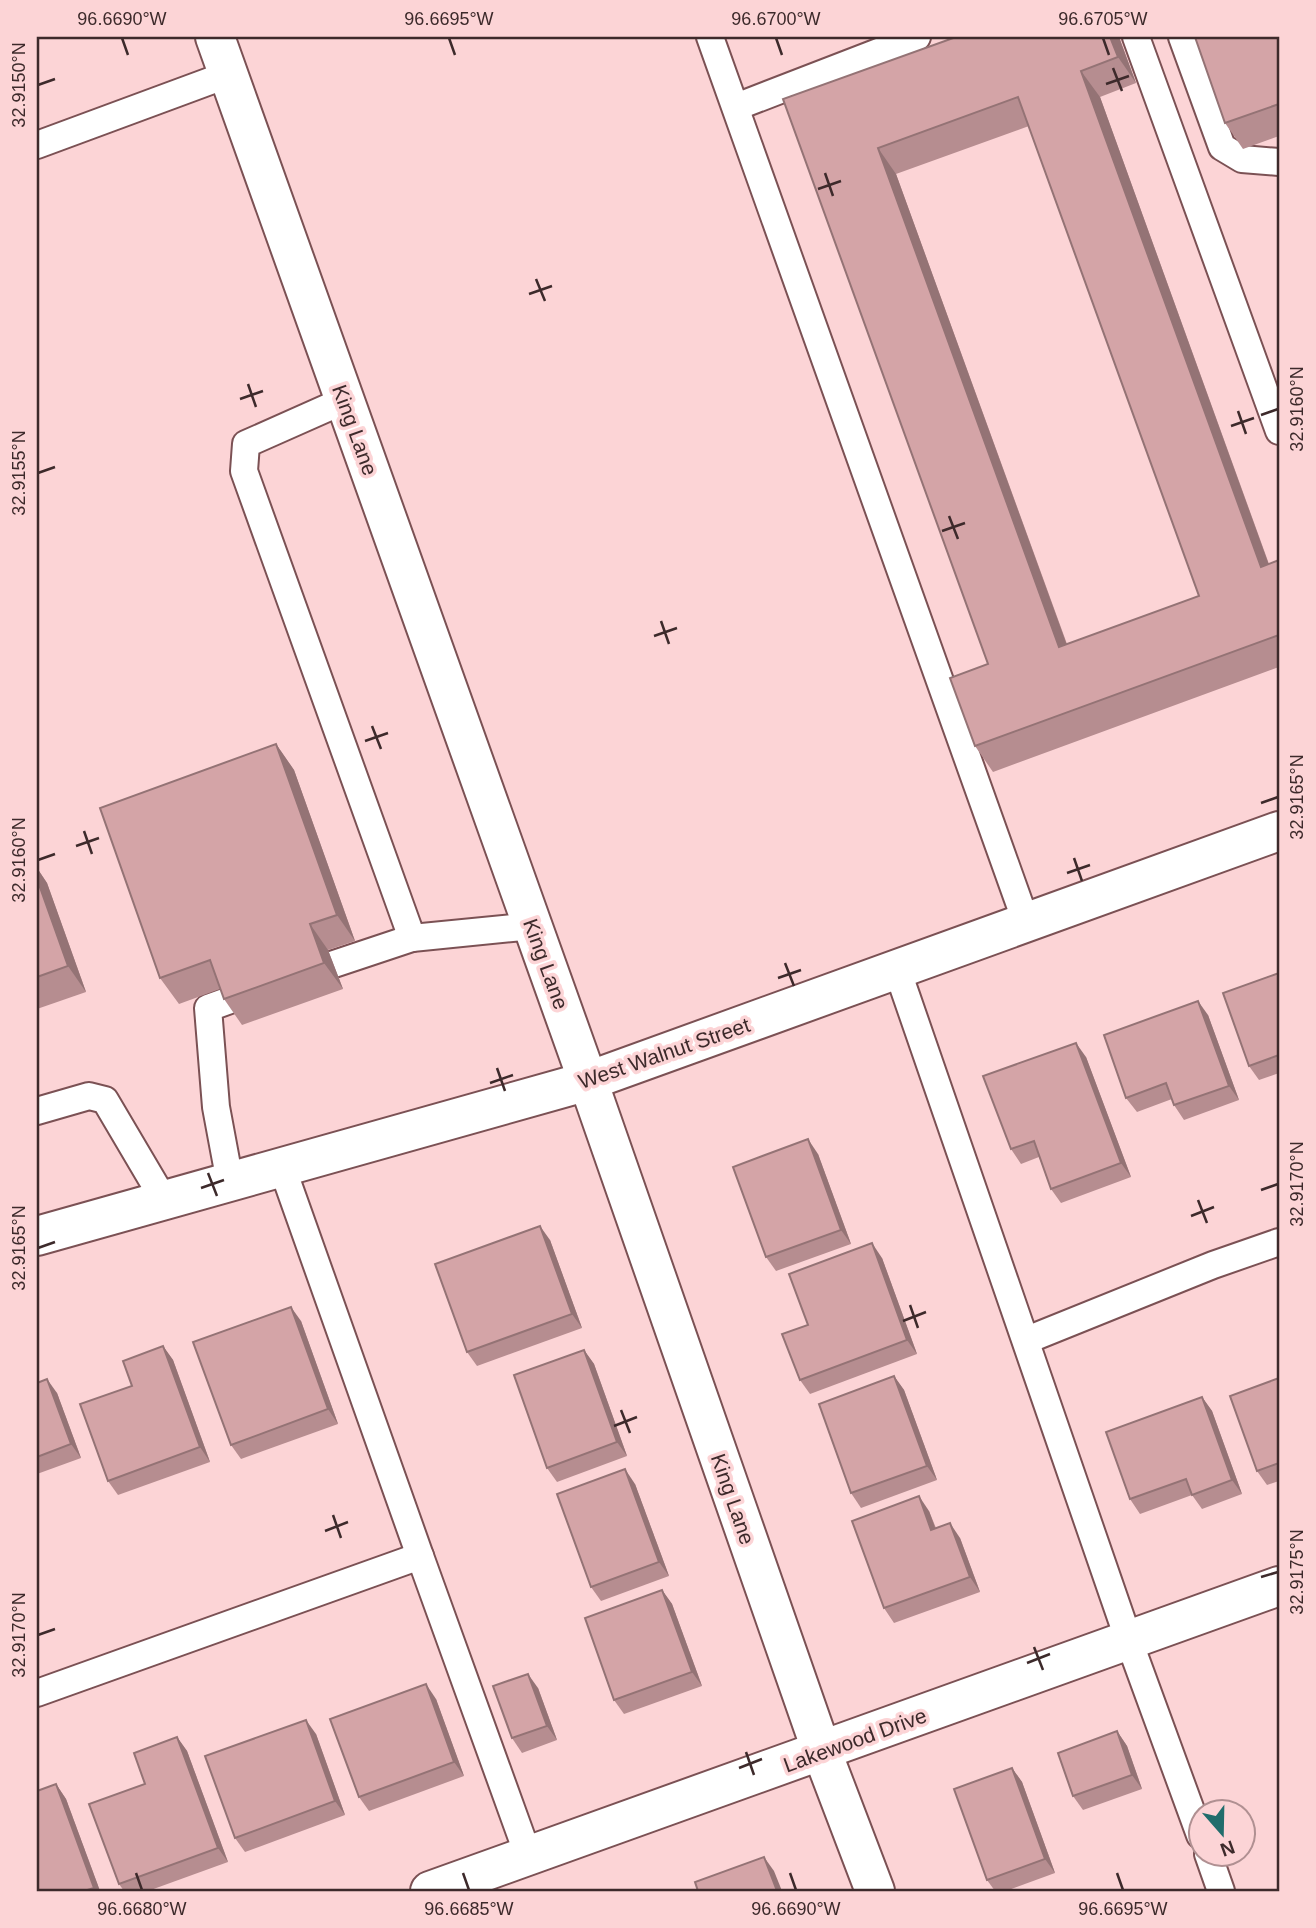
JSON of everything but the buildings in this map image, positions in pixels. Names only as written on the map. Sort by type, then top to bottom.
[{"type":"street","name":"King Lane","points":[[215,37],[588,1081],[822,1752],[875,1891]]},
{"type":"street","name":"West Walnut Street","points":[[37,1237],[588,1081],[1279,831]]},
{"type":"street","name":"Lakewood Drive","points":[[430,1891],[1279,1586]]},
{"type":"lane","points":[[710,37],[1026,922]]},
{"type":"lane","points":[[736,107],[917,37]]},
{"type":"lane","points":[[1136,37],[1279,431]]},
{"type":"lane","points":[[1182,37],[1222,147],[1242,159],[1279,162]]},
{"type":"lane","points":[[37,145],[229,74]]},
{"type":"lane","points":[[345,400],[246,444],[244,471],[412,938]]},
{"type":"lane","points":[[334,964],[412,938],[533,926]]},
{"type":"lane","points":[[897,969],[1129,1641],[1186,1798]]},
{"type":"lane","points":[[230,1182],[216,1107],[208,1008],[233,999]]},
{"type":"lane","points":[[37,1111],[89,1096],[105,1100],[164,1200]]},
{"type":"lane","points":[[282,1167],[528,1855]]},
{"type":"lane","points":[[1027,1340],[1213,1265],[1279,1242]]},
{"type":"lane","points":[[37,1693],[421,1556]]},
{"type":"lane","points":[[1213,1868],[1221,1891]]}]
